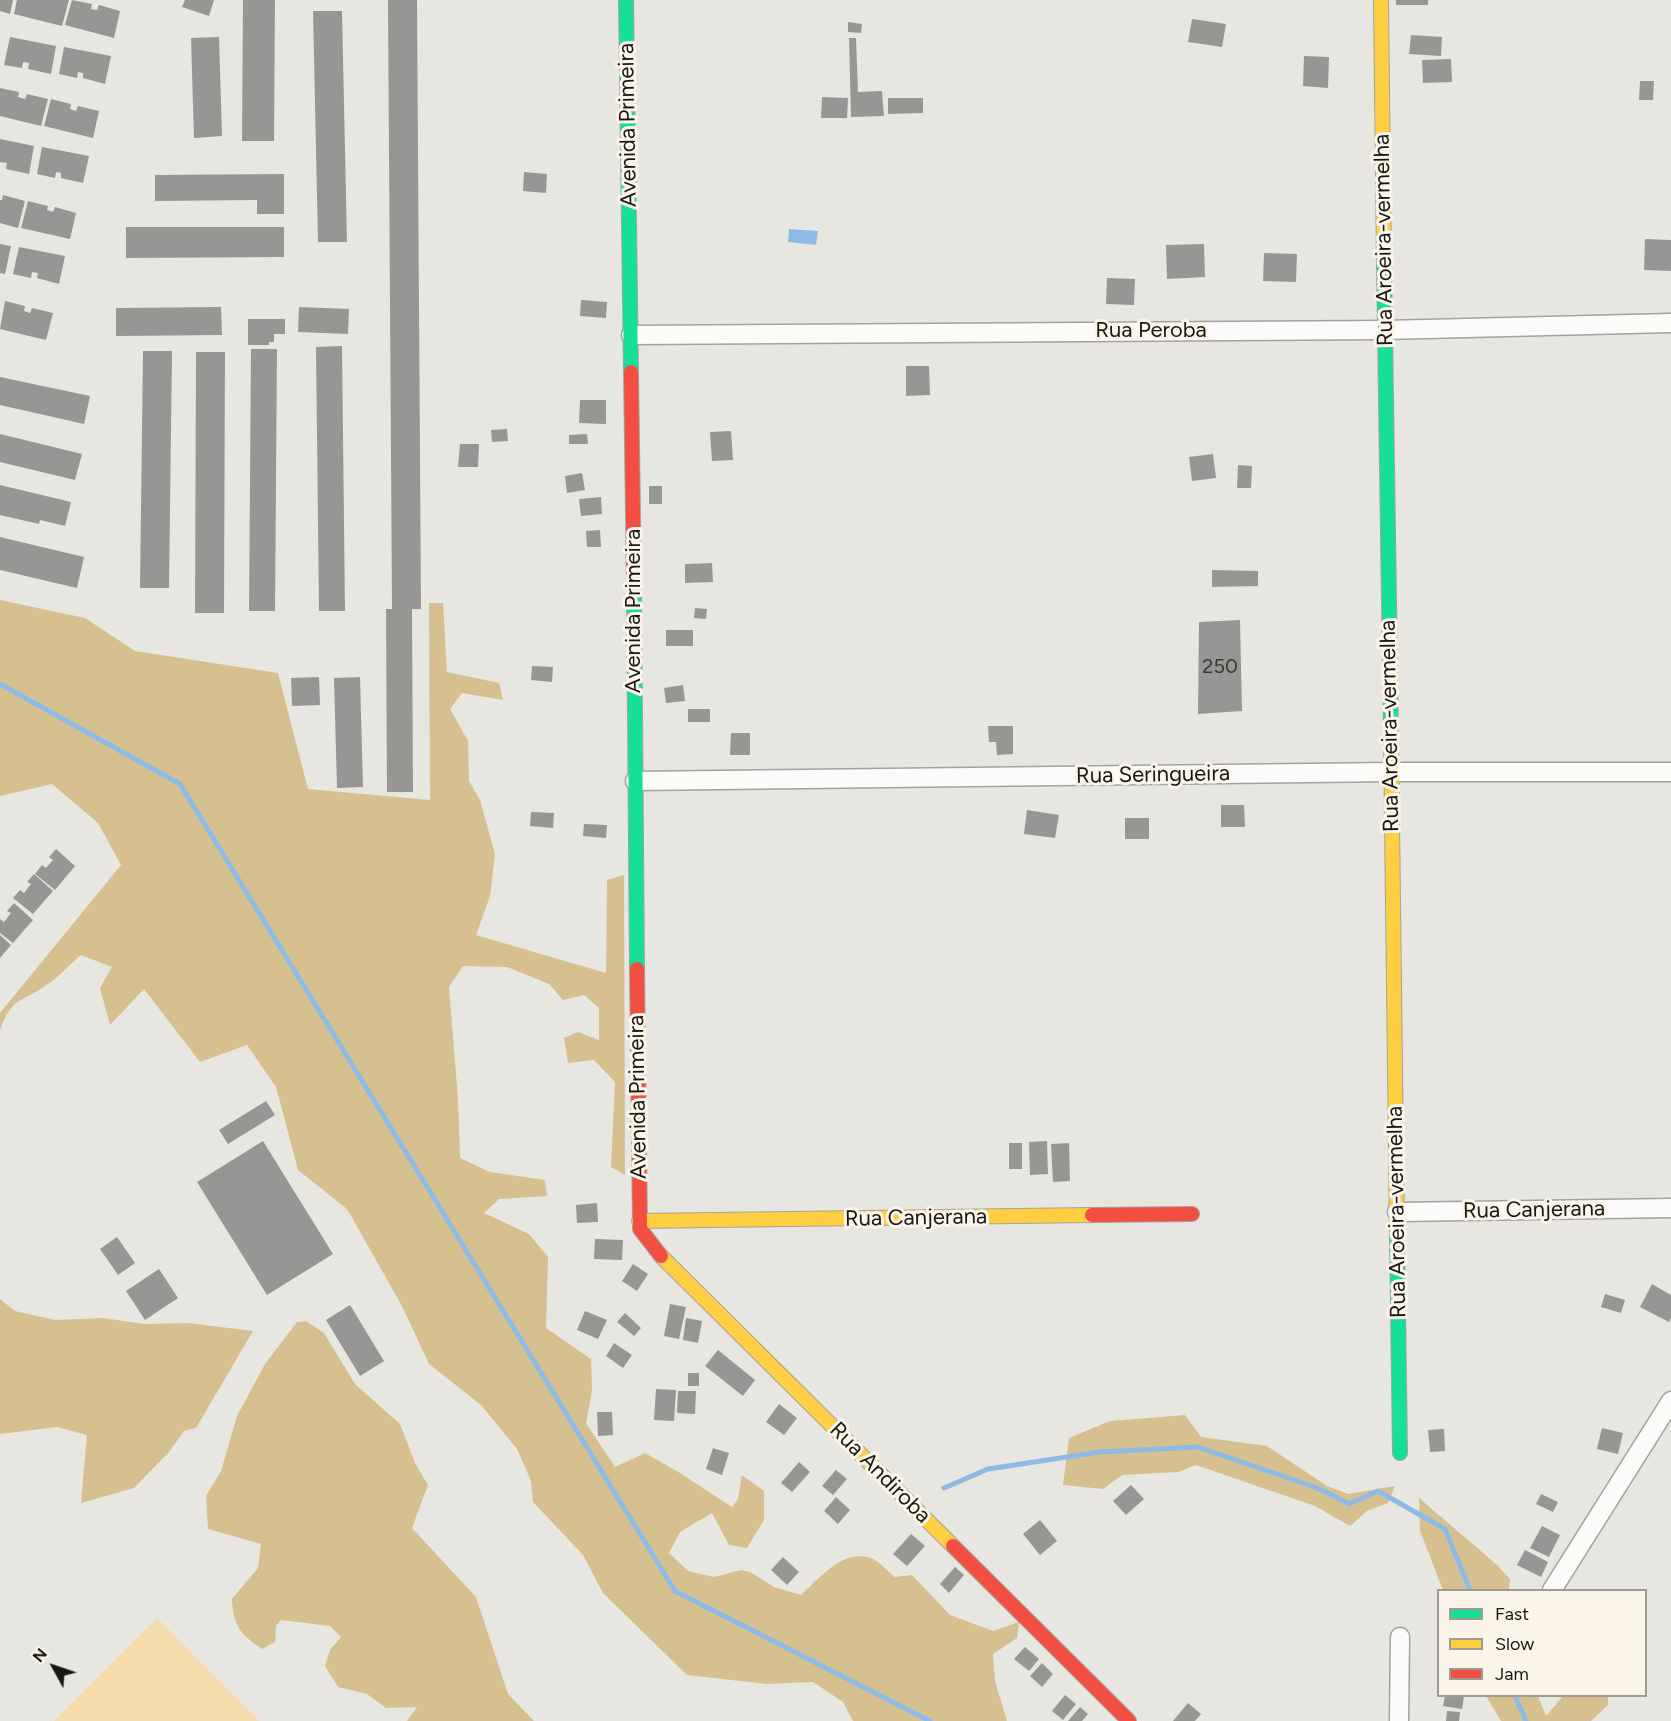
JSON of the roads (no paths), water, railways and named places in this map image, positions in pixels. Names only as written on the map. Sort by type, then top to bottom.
[{"type":"street","name":"Avenida Primeira","points":[[626,0],[639,1221]]},
{"type":"street","name":"Rua Aroeira-vermelha","points":[[1381,0],[1400,1452]]},
{"type":"street","name":"Rua Peroba","points":[[631,335],[1385,330],[1671,323]]},
{"type":"street","name":"Rua Seringueira","points":[[635,781],[1391,772],[1671,772]]},
{"type":"street","name":"Rua Canjerana","points":[[1397,1212],[1671,1208]]},
{"type":"street","name":"Rua Canjerana","points":[[639,1221],[1192,1214]]},
{"type":"street","name":"Rua Andiroba","points":[[639,1221],[640,1229],[657,1251],[1129,1721]]},
{"type":"street","points":[[1553,1589],[1671,1401]]},
{"type":"street","points":[[1399,1721],[1400,1637]]},
{"type":"water","points":[[789,229],[818,231],[816,245],[788,242]]},
{"type":"waterway","points":[[0,684],[180,784],[675,1591],[930,1721]]},
{"type":"waterway","points":[[944,1488],[988,1469],[1100,1452],[1198,1447],[1320,1489],[1349,1504],[1378,1491],[1445,1529],[1470,1589]]},
{"type":"waterway","points":[[1515,1697],[1526,1721]]}]
